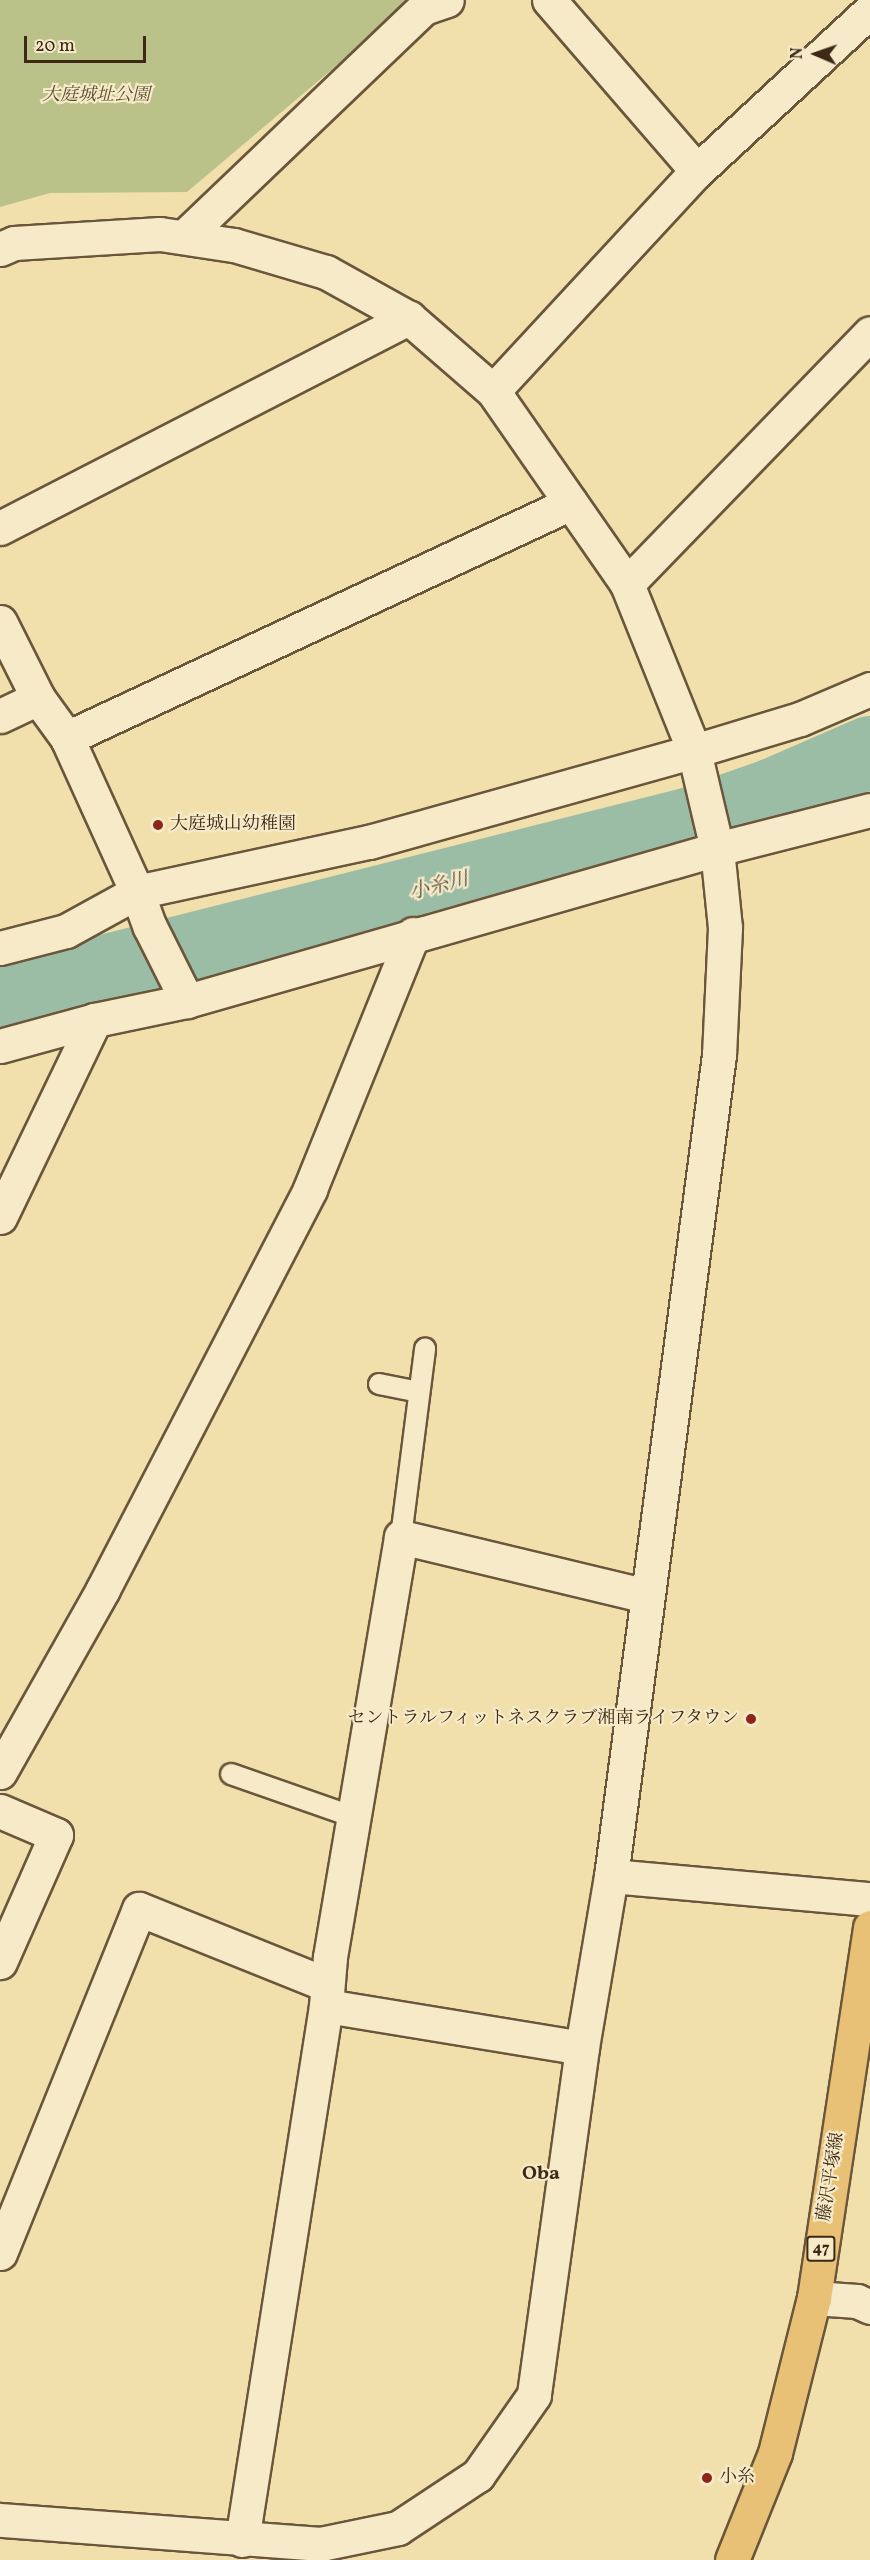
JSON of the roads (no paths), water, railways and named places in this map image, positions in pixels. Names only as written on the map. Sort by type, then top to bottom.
[{"type":"main road","name":"藤沢平塚線","points":[[732,2560],[775,2453],[814,2298],[870,1927]]},
{"type":"street","points":[[184,237],[424,8],[447,0]]},
{"type":"street","points":[[549,0],[697,171]]},
{"type":"street","points":[[493,391],[697,171],[870,11]]},
{"type":"street","points":[[0,249],[14,243],[160,234],[234,245],[326,272],[409,318],[493,391],[627,584],[697,766],[714,841],[725,928],[719,1055],[611,1876],[582,2048],[534,2395],[478,2475],[398,2528],[321,2544],[242,2540],[0,2520]]},
{"type":"street","points":[[0,528],[409,318]]},
{"type":"street","points":[[627,584],[870,333]]},
{"type":"street","points":[[67,738],[571,503]]},
{"type":"street","points":[[0,622],[38,698],[67,738],[137,892],[150,927],[182,990]]},
{"type":"street","points":[[0,948],[66,931],[137,892],[369,842],[697,766],[870,689]]},
{"type":"street","points":[[0,716],[38,698]]},
{"type":"street","points":[[0,1046],[95,1020],[182,990],[414,934],[714,841],[870,810]]},
{"type":"street","points":[[0,1772],[104,1589],[310,1189],[414,934]]},
{"type":"street","points":[[0,1217],[95,1020]]},
{"type":"street","points":[[242,2540],[354,1817],[401,1537],[647,1596]]},
{"type":"street","points":[[0,1811],[56,1835],[0,1962]]},
{"type":"street","points":[[611,1876],[870,1899]]},
{"type":"street","points":[[0,2253],[139,1909],[326,1995],[582,2048]]},
{"type":"street","points":[[814,2298],[857,2301],[870,2307]]},
{"type":"lane","points":[[401,1537],[425,1349]]},
{"type":"lane","points":[[379,1384],[419,1392]]},
{"type":"lane","points":[[231,1774],[354,1817]]},
{"type":"waterway","name":"小糸川","points":[[0,997],[691,823],[771,795],[870,752]]},
{"type":"place","name":"大庭城山幼稚園","points":[[158,825]]},
{"type":"place","name":"セントラルフィットネスクラブ湘南ライフタウン","points":[[751,1719]]},
{"type":"place","name":"小糸","points":[[707,2478]]},
{"type":"district","name":"Oba","points":[[541,2174]]},
{"type":"park label","name":"大庭城址公園","points":[[96,96]]}]
